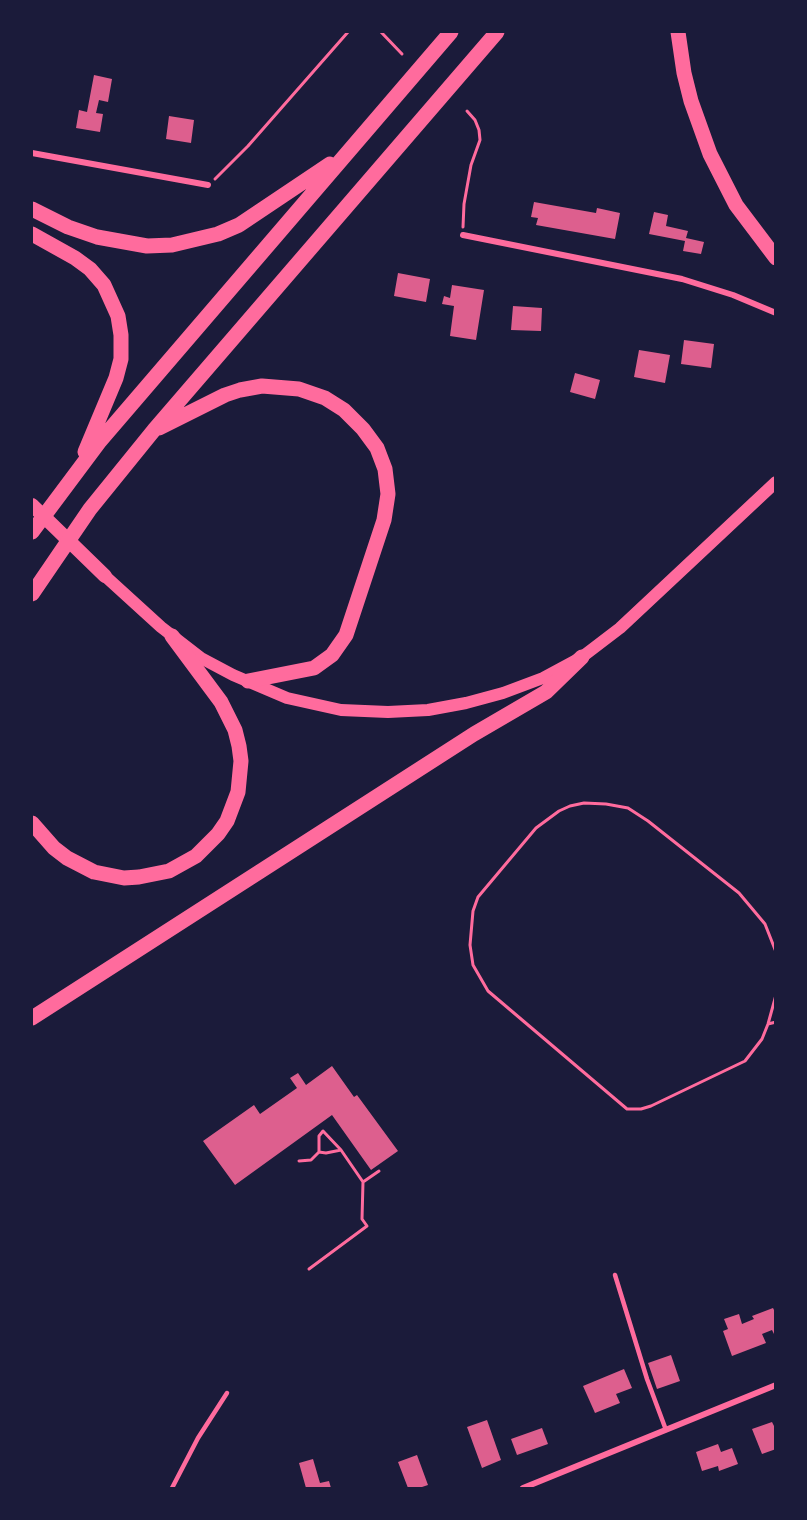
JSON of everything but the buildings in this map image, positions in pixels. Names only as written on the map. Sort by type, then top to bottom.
[{"type":"highway","points":[[32,532],[80,466],[451,32]]},
{"type":"highway","points":[[32,594],[52,561],[154,430],[497,32]]},
{"type":"highway","points":[[678,32],[684,73],[691,100],[710,154],[736,205],[776,258]]},
{"type":"highway","points":[[32,209],[68,227],[98,237],[147,246],[172,245],[218,234],[248,220],[346,153]]},
{"type":"highway","points":[[32,234],[90,269],[104,285],[118,316],[121,360],[116,378],[80,466]]},
{"type":"highway","points":[[154,430],[240,390],[261,386],[299,389],[325,398],[344,410],[363,429],[376,448],[385,469],[388,494],[384,520],[346,635],[332,655],[314,668],[248,681]]},
{"type":"highway","points":[[32,822],[54,848],[67,858],[94,872],[124,878],[139,878],[169,871],[196,856],[218,834],[227,821],[238,792],[241,769],[239,746],[235,730],[221,702],[172,636]]},
{"type":"highway","points":[[32,1018],[464,741],[546,692],[582,657]]},
{"type":"main road","points":[[32,505],[105,576],[172,636],[201,658],[287,698],[341,710],[388,712],[428,710],[503,693],[543,678],[582,657],[620,627],[776,482]]},
{"type":"street","points":[[32,153],[208,185]]},
{"type":"street","points":[[463,235],[682,279],[774,311]]},
{"type":"street","points":[[523,1488],[776,1385]]},
{"type":"lane","points":[[615,1275],[647,1379],[666,1430]]},
{"type":"lane","points":[[172,1488],[198,1438],[227,1393]]},
{"type":"path","points":[[208,185],[248,146],[348,32]]},
{"type":"path","points":[[381,32],[402,54]]},
{"type":"path","points":[[463,235],[464,204],[471,165],[480,140],[475,120],[467,111]]},
{"type":"path","points":[[776,952],[765,924],[739,892],[648,821],[628,808],[584,803],[570,806],[536,828],[478,897],[473,911],[470,955],[473,966],[488,991],[627,1109],[651,1106],[745,1061],[756,1049],[768,1024],[776,995]]},
{"type":"path","points":[[768,1024],[776,1022]]},
{"type":"path","points":[[299,1161],[311,1160],[319,1152],[319,1136],[323,1131],[341,1150],[363,1182],[362,1219],[366,1226],[309,1269]]},
{"type":"path","points":[[319,1152],[326,1154],[341,1150]]},
{"type":"path","points":[[363,1182],[379,1172]]}]
